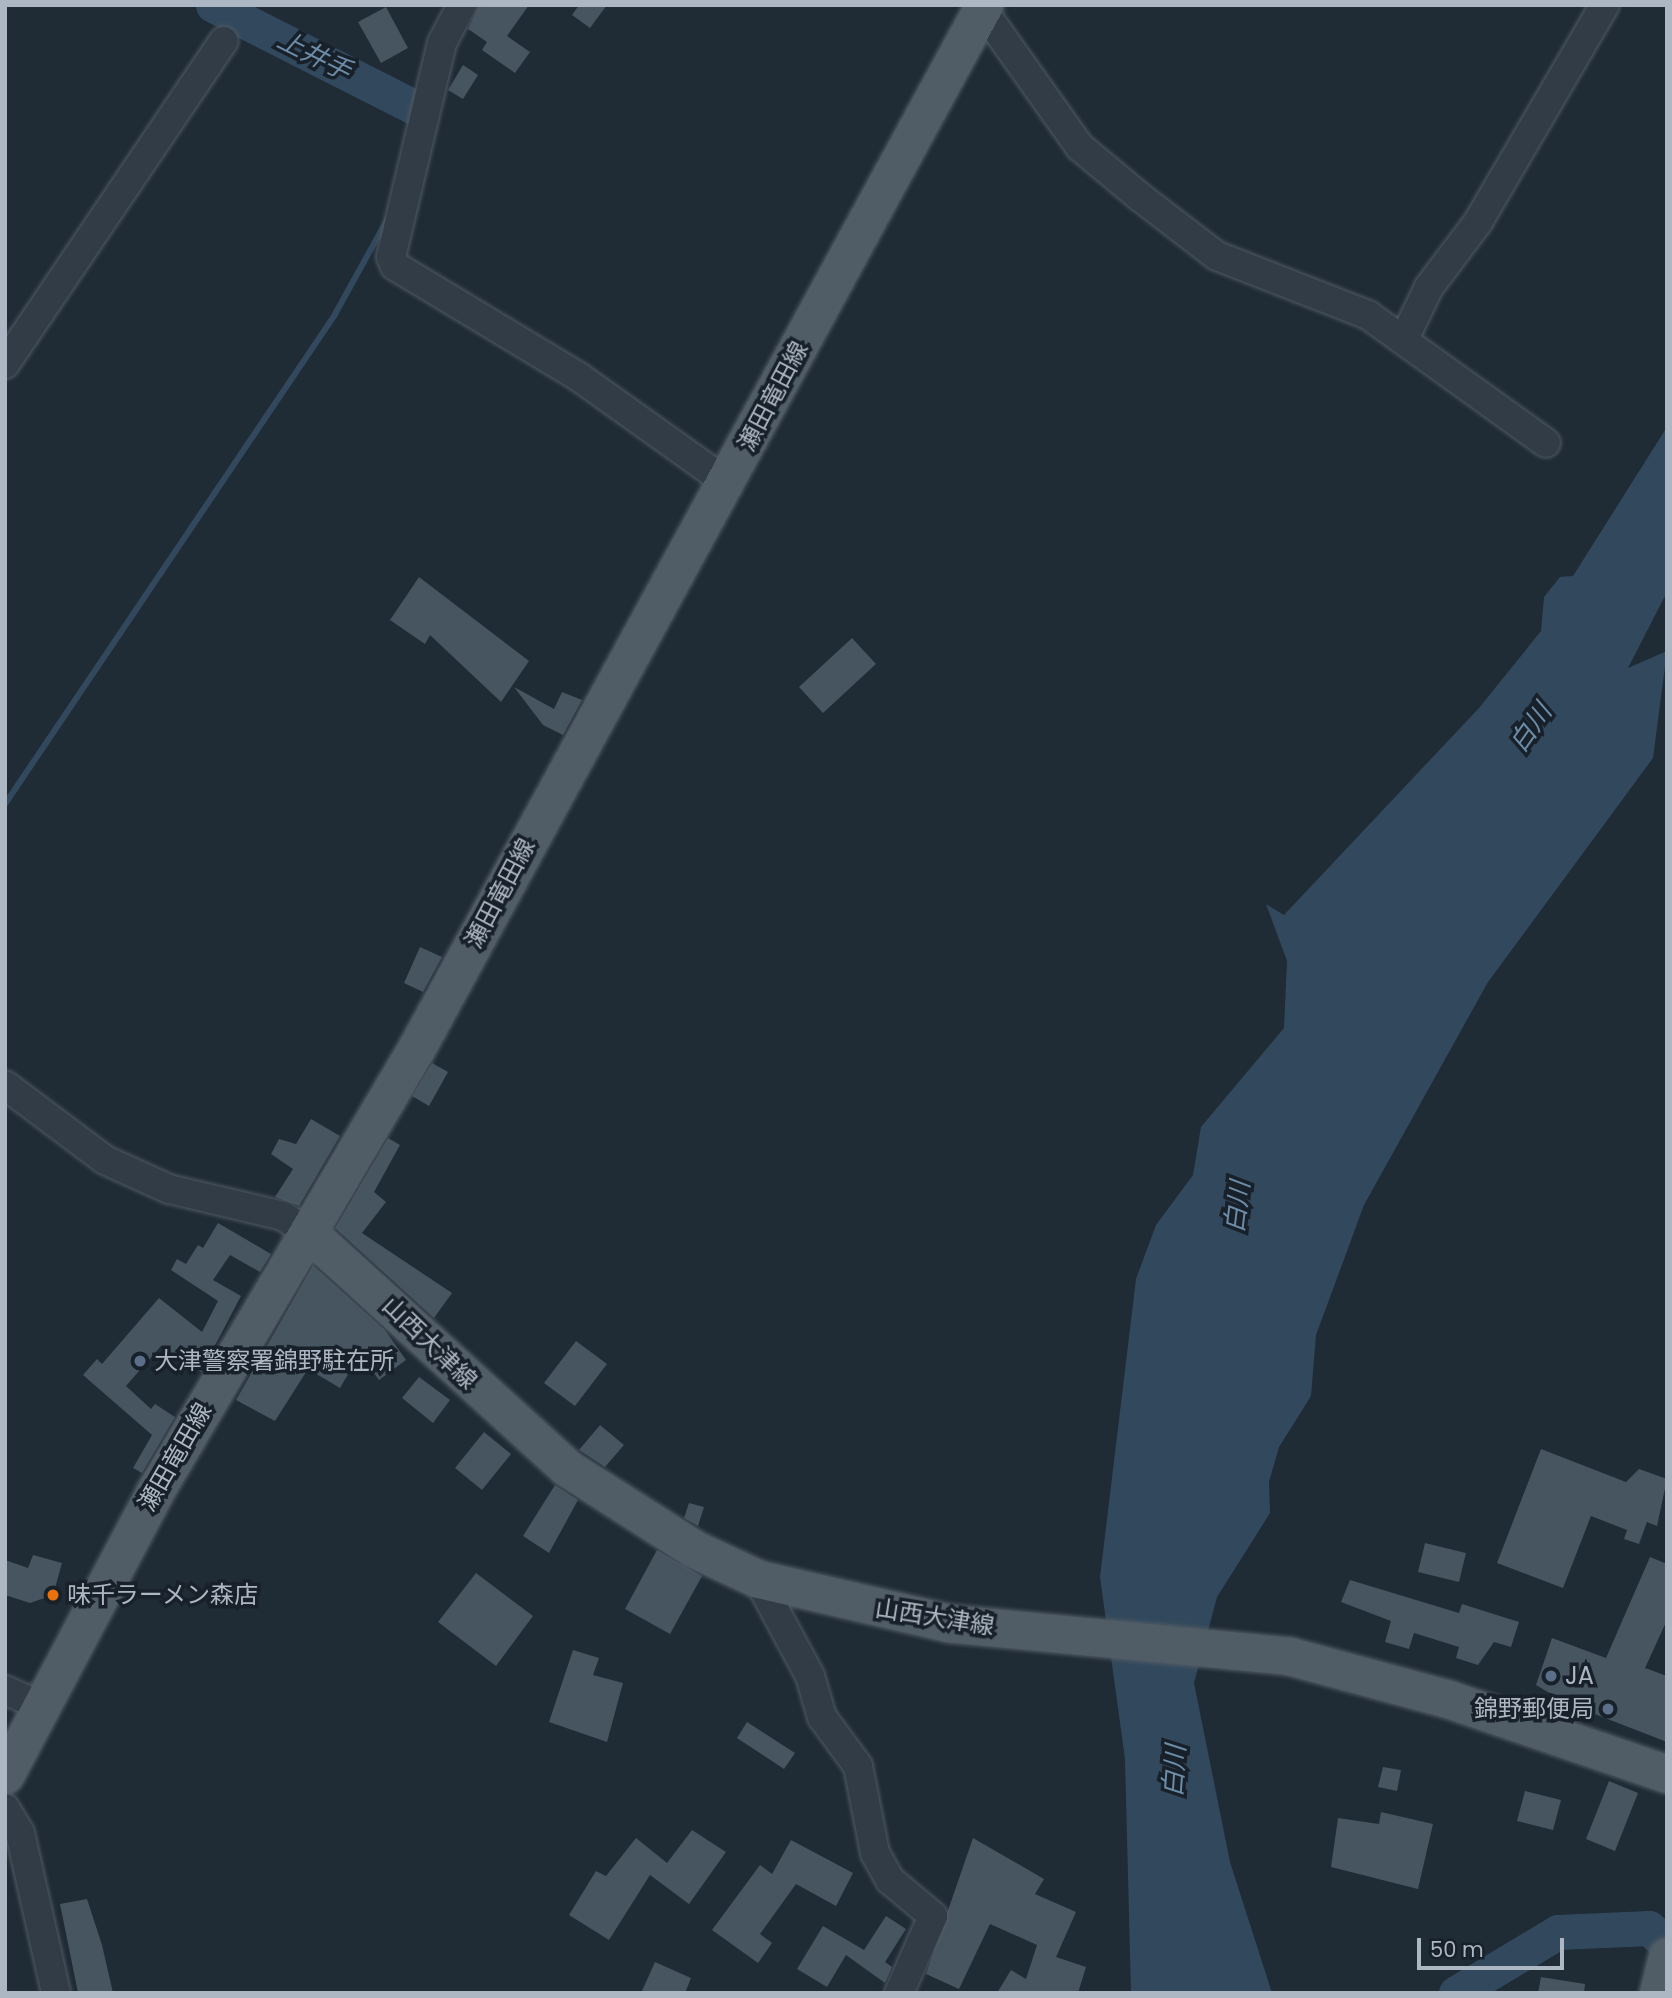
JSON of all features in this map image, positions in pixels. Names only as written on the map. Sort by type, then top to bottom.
[{"type":"main road","name":"瀬田竜田線","points":[[5,1775],[21,1697],[309,1233],[726,482],[982,7]]},
{"type":"main road","name":"山西大津線","points":[[309,1233],[567,1468],[694,1549],[758,1579],[948,1623],[1289,1656],[1448,1699],[1667,1774]]},
{"type":"street","points":[[462,5],[442,43],[391,257],[395,266],[579,377],[726,482]]},
{"type":"street","points":[[1404,339],[1429,287],[1478,222],[1605,5]]},
{"type":"street","points":[[982,7],[1080,147],[1140,197],[1217,256],[1329,296],[1404,339],[1546,443]]},
{"type":"street","points":[[5,364],[224,41]]},
{"type":"street","points":[[5,1085],[105,1160],[169,1189],[283,1216],[309,1233]]},
{"type":"street","points":[[758,1579],[810,1676],[822,1717],[858,1766],[875,1853],[890,1880],[933,1916],[899,1993]]},
{"type":"street","points":[[5,1808],[20,1832],[56,1993]]},
{"type":"water","name":"白川","points":[[1667,427],[1667,592],[1628,668],[1667,651],[1653,758],[1488,982],[1364,1205],[1316,1335],[1311,1396],[1279,1447],[1269,1482],[1270,1513],[1217,1597],[1194,1683],[1230,1862],[1272,1993],[1131,1993],[1125,1759],[1100,1577],[1136,1279],[1156,1225],[1193,1175],[1201,1127],[1284,1028],[1287,961],[1266,904],[1284,915],[1479,708],[1541,631],[1544,597],[1560,577],[1573,576]]},
{"type":"building","points":[[479,5],[529,5],[507,36],[530,52],[515,73],[482,50],[487,42],[468,29]]},
{"type":"building","points":[[579,5],[607,5],[590,28],[572,15]]},
{"type":"building","points":[[386,7],[408,48],[381,63],[358,22]]},
{"type":"building","points":[[463,65],[478,75],[463,99],[448,90]]},
{"type":"building","points":[[419,577],[529,661],[501,702],[430,635],[425,644],[390,620]]},
{"type":"building","points":[[852,638],[876,664],[823,713],[799,687]]},
{"type":"building","points":[[514,687],[554,709],[562,692],[582,700],[563,735],[543,725]]},
{"type":"building","points":[[420,947],[442,957],[423,992],[404,983]]},
{"type":"building","points":[[432,1063],[448,1072],[429,1106],[412,1096]]},
{"type":"building","points":[[311,1119],[340,1136],[299,1206],[275,1197],[293,1169],[271,1154],[279,1139],[296,1144]]},
{"type":"building","points":[[388,1138],[400,1145],[374,1192],[386,1202],[362,1233],[452,1293],[434,1318],[335,1228]]},
{"type":"building","points":[[218,1223],[271,1254],[260,1272],[230,1255],[213,1280],[241,1296],[201,1372],[161,1346],[126,1386],[151,1409],[155,1404],[175,1417],[142,1473],[133,1468],[152,1435],[83,1375],[97,1359],[102,1364],[159,1298],[202,1332],[218,1301],[171,1270],[177,1259],[186,1264],[198,1245],[203,1248]]},
{"type":"building","points":[[313,1265],[385,1330],[406,1360],[379,1380],[360,1354],[340,1388],[308,1369],[275,1421],[236,1400]]},
{"type":"building","points":[[576,1341],[607,1364],[575,1406],[544,1383]]},
{"type":"building","points":[[419,1377],[450,1400],[433,1423],[402,1398]]},
{"type":"building","points":[[600,1425],[624,1445],[605,1467],[579,1450]]},
{"type":"building","points":[[484,1432],[511,1454],[482,1490],[455,1468]]},
{"type":"building","points":[[1541,1449],[1626,1482],[1639,1469],[1667,1479],[1657,1526],[1647,1522],[1639,1544],[1624,1539],[1627,1530],[1591,1516],[1563,1588],[1497,1563]]},
{"type":"building","points":[[555,1485],[578,1500],[549,1553],[523,1536]]},
{"type":"building","points":[[689,1503],[704,1507],[698,1526],[684,1518]]},
{"type":"building","points":[[1425,1543],[1466,1553],[1459,1582],[1418,1572]]},
{"type":"building","points":[[657,1550],[702,1576],[670,1634],[625,1609]]},
{"type":"building","points":[[33,1555],[62,1563],[53,1595],[30,1603],[5,1595],[5,1560],[28,1568]]},
{"type":"building","points":[[1650,1557],[1667,1564],[1667,1620],[1645,1668],[1667,1676],[1667,1742],[1569,1704],[1563,1716],[1547,1711],[1553,1695],[1536,1685],[1552,1638],[1606,1658]]},
{"type":"building","points":[[476,1573],[533,1616],[496,1666],[438,1622]]},
{"type":"building","points":[[1350,1580],[1459,1613],[1462,1604],[1519,1622],[1511,1647],[1494,1642],[1478,1665],[1456,1658],[1459,1647],[1414,1633],[1409,1649],[1385,1642],[1391,1621],[1341,1602]]},
{"type":"building","points":[[573,1650],[599,1658],[593,1675],[623,1683],[607,1742],[549,1722]]},
{"type":"building","points":[[747,1722],[795,1753],[784,1769],[737,1738]]},
{"type":"building","points":[[1383,1767],[1401,1770],[1397,1791],[1378,1787]]},
{"type":"building","points":[[1609,1781],[1638,1793],[1615,1851],[1586,1839]]},
{"type":"building","points":[[1525,1791],[1561,1800],[1553,1830],[1517,1821]]},
{"type":"building","points":[[1381,1812],[1433,1824],[1418,1889],[1331,1867],[1338,1818],[1379,1824]]},
{"type":"building","points":[[692,1830],[726,1852],[689,1904],[650,1875],[609,1940],[569,1915],[596,1871],[606,1876],[636,1838],[667,1863]]},
{"type":"building","points":[[973,1838],[1044,1879],[1035,1894],[1076,1912],[1056,1957],[1086,1967],[1078,1993],[997,1993],[1011,1970],[1026,1979],[1037,1945],[990,1924],[959,1989],[926,1974]]},
{"type":"building","points":[[791,1840],[853,1873],[836,1906],[796,1884],[760,1934],[772,1943],[758,1963],[712,1930],[760,1865],[772,1874]]},
{"type":"building","points":[[87,1899],[102,1945],[113,1993],[78,1993],[60,1904]]},
{"type":"building","points":[[886,1916],[906,1929],[885,1962],[892,1967],[885,1983],[846,1955],[827,1987],[797,1969],[823,1926],[864,1950]]},
{"type":"building","points":[[655,1962],[691,1978],[685,1993],[641,1993]]},
{"type":"building","points":[[1541,1977],[1585,1984],[1584,1993],[1538,1993]]},
{"type":"waterway","name":"上井手","points":[[213,5],[414,107]]},
{"type":"waterway","points":[[5,804],[334,316],[387,220]]},
{"type":"waterway","points":[[1456,1993],[1558,1932],[1649,1928],[1667,1945]]},
{"type":"place","name":"大津警察署錦野駐在所","points":[[140,1361]]},
{"type":"place","name":"味千ラーメン森店","points":[[53,1595]]},
{"type":"place","name":"JA","points":[[1551,1676]]},
{"type":"place","name":"錦野郵便局","points":[[1608,1709]]}]
